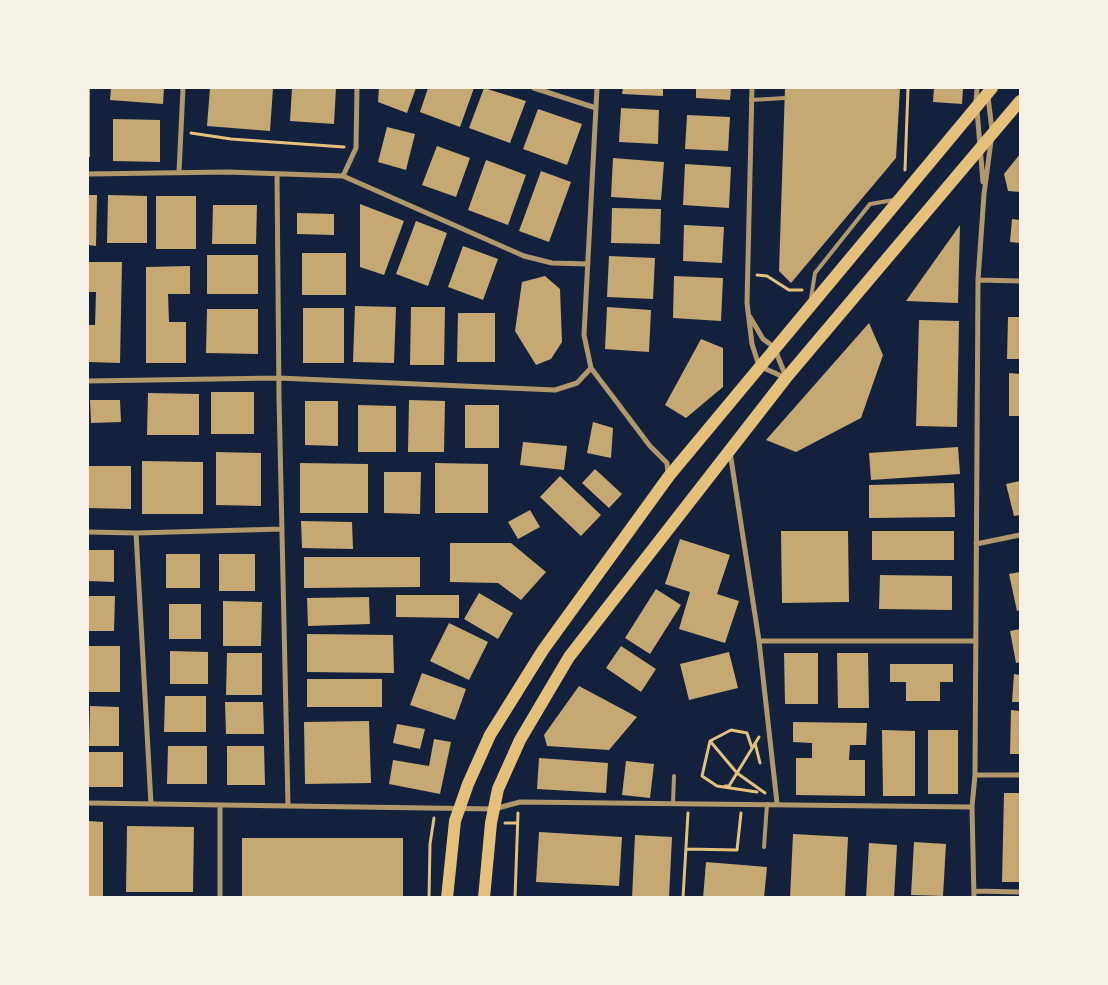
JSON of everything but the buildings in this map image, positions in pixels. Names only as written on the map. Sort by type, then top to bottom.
[{"type":"main road","points":[[448,898],[455,821],[459,807],[490,735],[543,650],[669,476],[774,347],[810,308],[900,195],[976,105],[986,89]]},
{"type":"main road","points":[[484,898],[498,789],[520,740],[569,657],[786,378],[1020,101]]},
{"type":"street","points":[[178,172],[183,88]]},
{"type":"street","points":[[343,176],[356,148],[357,88]]},
{"type":"street","points":[[534,88],[596,108]]},
{"type":"street","points":[[597,88],[584,334],[591,368],[650,446],[667,464],[669,476]]},
{"type":"street","points":[[752,88],[747,303],[752,344],[759,366],[786,378]]},
{"type":"street","points":[[974,898],[972,807],[975,775],[978,280],[984,194],[992,133],[986,89]]},
{"type":"street","points":[[976,105],[984,194]]},
{"type":"street","points":[[88,174],[178,172],[343,176],[524,256],[552,263],[588,264]]},
{"type":"street","points":[[277,174],[278,378],[288,805]]},
{"type":"street","points":[[978,280],[1020,281]]},
{"type":"street","points":[[749,316],[763,339],[774,347],[786,378]]},
{"type":"street","points":[[88,381],[278,378],[556,390],[576,383],[591,368]]},
{"type":"street","points":[[730,451],[759,641],[777,803]]},
{"type":"street","points":[[88,532],[136,533],[282,528]]},
{"type":"street","points":[[136,533],[151,804]]},
{"type":"street","points":[[976,544],[1020,536]]},
{"type":"street","points":[[759,641],[976,641]]},
{"type":"street","points":[[975,775],[1020,775]]},
{"type":"street","points":[[88,803],[494,809],[520,802],[742,805],[777,803],[972,807]]},
{"type":"street","points":[[220,805],[220,898]]},
{"type":"street","points":[[974,891],[1020,892]]},
{"type":"lane","points":[[751,100],[785,98]]},
{"type":"lane","points":[[810,308],[814,273],[870,204],[900,195]]},
{"type":"lane","points":[[673,804],[674,776]]},
{"type":"lane","points":[[764,847],[767,804]]},
{"type":"path","points":[[900,195],[908,88]]},
{"type":"path","points":[[180,131],[231,139],[356,148]]},
{"type":"path","points":[[767,276],[789,290]]},
{"type":"path","points":[[752,748],[747,733],[731,730],[710,741],[702,776],[717,786],[777,793]]},
{"type":"path","points":[[710,741],[737,773],[766,793]]},
{"type":"path","points":[[717,786],[729,786],[748,755]]},
{"type":"path","points":[[515,898],[520,802]]},
{"type":"path","points":[[683,898],[689,804]]},
{"type":"path","points":[[686,849],[737,850],[742,805]]},
{"type":"path","points":[[429,898],[430,844],[436,807]]}]
